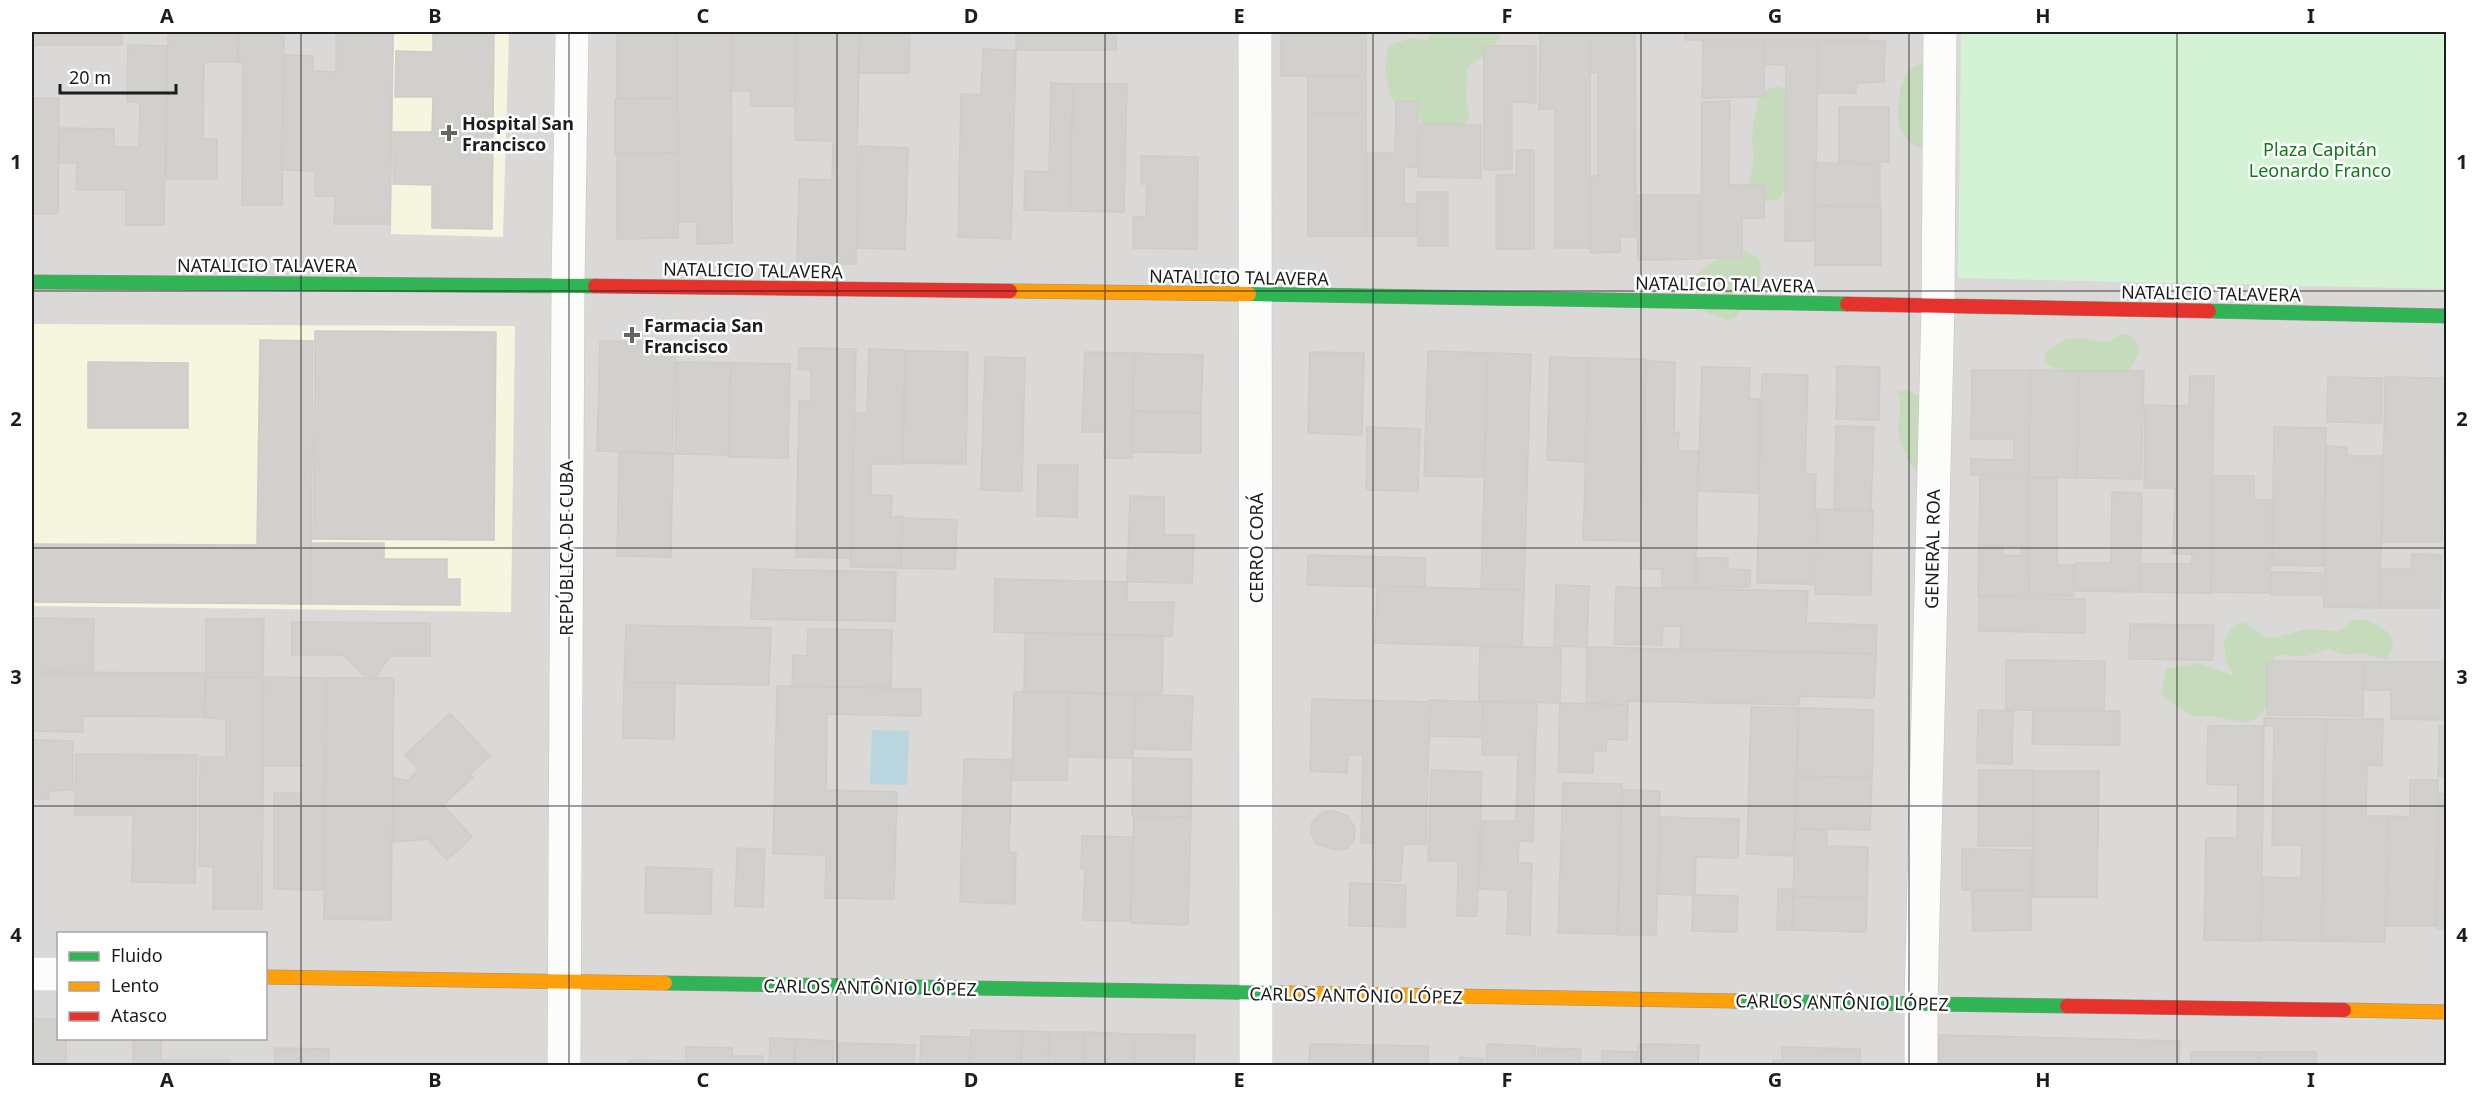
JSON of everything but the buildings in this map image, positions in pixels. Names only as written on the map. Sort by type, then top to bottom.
[{"type":"street","name":"REPÚBLICA DE CUBA","points":[[564,1065],[568,285],[572,32]]},
{"type":"street","name":"CERRO CORÁ","points":[[1255,32],[1256,1065]]},
{"type":"street","name":"GENERAL ROA","points":[[1921,1065],[1938,305],[1940,32]]},
{"type":"street","name":"NATALICIO TALAVERA","points":[[32,282],[568,285],[1938,305],[2446,316]]},
{"type":"street","points":[[32,974],[57,974]]},
{"type":"street","name":"CARLOS ANTÔNIO LÓPEZ","points":[[267,977],[2446,1011]]},
{"type":"shaded area","points":[[32,32],[2446,32],[2446,1065],[32,1065]]},
{"type":"shaded area","name":"Hospital San Francisco","points":[[394,32],[509,32],[503,237],[391,234]]},
{"type":"shaded area","points":[[1432,32],[1504,32],[1487,54],[1467,67],[1466,100],[1469,116],[1463,130],[1424,124],[1413,111],[1391,98],[1385,72],[1388,46],[1411,38],[1427,40]]},
{"type":"shaded area","points":[[1923,62],[1939,68],[1930,150],[1912,144],[1905,137],[1901,129],[1898,109],[1901,88],[1908,71]]},
{"type":"shaded area","points":[[1780,86],[1786,92],[1795,148],[1786,165],[1791,177],[1779,199],[1756,203],[1747,192],[1754,158],[1753,124],[1763,91]]},
{"type":"shaded area","points":[[1740,249],[1755,256],[1761,263],[1759,286],[1736,318],[1728,320],[1706,312],[1694,291],[1693,284],[1696,277],[1709,265]]},
{"type":"shaded area","points":[[32,324],[515,326],[511,612],[32,606]]},
{"type":"shaded area","points":[[2121,334],[2131,336],[2137,343],[2139,351],[2124,377],[2059,370],[2044,360],[2046,352],[2066,339],[2083,338],[2108,342]]},
{"type":"shaded area","points":[[1906,390],[1937,405],[1921,478],[1905,453],[1900,439],[1898,425],[1900,404],[1897,392]]},
{"type":"shaded area","points":[[2361,619],[2380,627],[2391,638],[2394,643],[2387,660],[2361,653],[2345,655],[2329,649],[2306,656],[2273,657],[2270,704],[2258,717],[2248,722],[2192,715],[2161,693],[2166,669],[2197,663],[2234,676],[2226,661],[2224,644],[2230,628],[2237,624],[2246,623],[2266,637],[2274,638],[2306,629],[2340,631],[2353,620]]},
{"type":"green space","name":"Plaza Capitán Leonardo Franco","points":[[1961,32],[2446,32],[2446,289],[1958,278]]},
{"type":"water","points":[[872,730],[909,731],[907,785],[870,784]]},
{"type":"traffic: fast","points":[[32,282],[595,286]]},
{"type":"traffic: fast","points":[[1249,294],[1847,304]]},
{"type":"traffic: fast","points":[[2209,311],[2446,316]]},
{"type":"traffic: fast","points":[[665,983],[1285,993]]},
{"type":"traffic: fast","points":[[1735,1001],[2067,1006]]},
{"type":"traffic: slow","points":[[1010,291],[1249,294]]},
{"type":"traffic: slow","points":[[267,977],[665,983]]},
{"type":"traffic: slow","points":[[1285,993],[1735,1001]]},
{"type":"traffic: slow","points":[[2344,1010],[2446,1012]]},
{"type":"traffic: jam","points":[[595,286],[1010,291]]},
{"type":"traffic: jam","points":[[1847,304],[2209,311]]},
{"type":"traffic: jam","points":[[2067,1006],[2344,1010]]},
{"type":"place","name":"Hospital San Francisco","points":[[449,133]]},
{"type":"place","name":"Farmacia San Francisco","points":[[632,335]]}]
